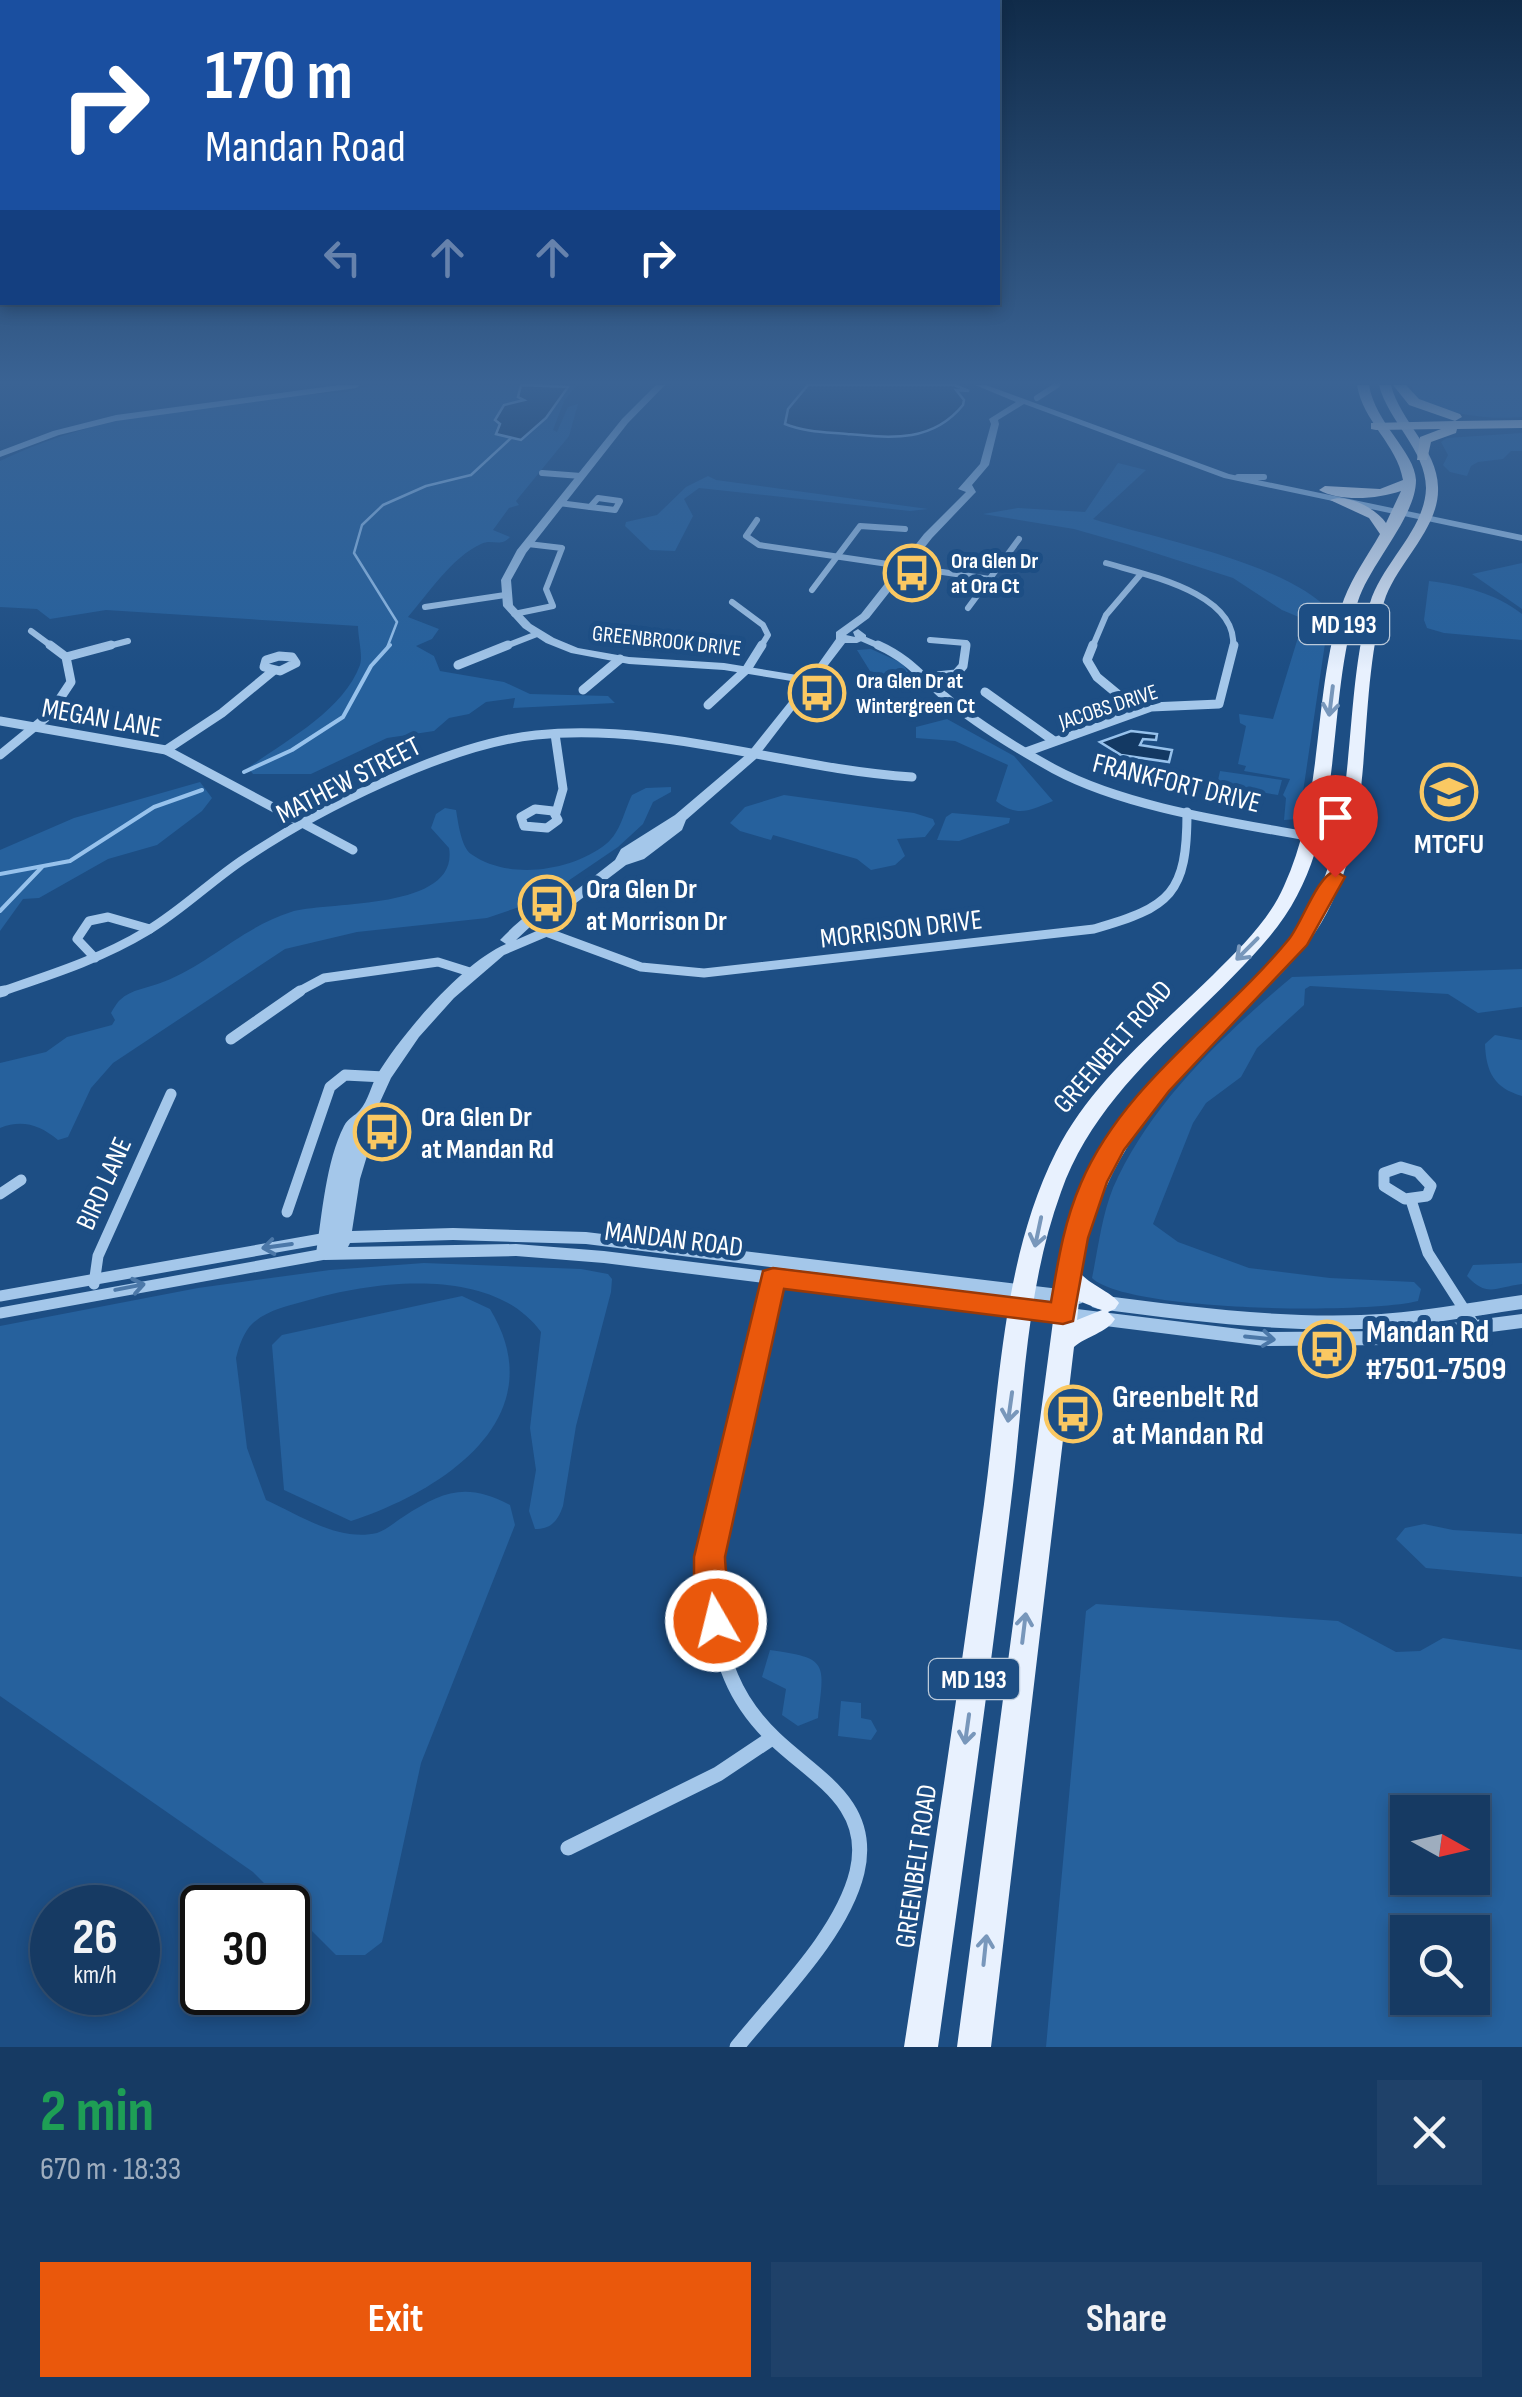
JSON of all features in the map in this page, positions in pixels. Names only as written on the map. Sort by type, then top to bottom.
[{"type":"main road","points":[[1424,514],[1431,481]]},
{"type":"main road","points":[[1324,494],[1376,494],[1410,482]]},
{"type":"main road","name":"GREENBELT ROAD","points":[[921,2047],[1025,1301],[1050,1189],[1083,1124],[1132,1065],[1269,926],[1294,888],[1314,837],[1346,615],[1361,572],[1400,509],[1410,482]]},
{"type":"main road","points":[[1324,494],[1374,515],[1385,532]]},
{"type":"main road","name":"MD 193","points":[[974,2047],[1074,1238],[1094,1182],[1126,1126],[1300,940],[1324,901],[1345,843],[1370,632],[1387,576],[1424,514]]},
{"type":"main road","points":[[1060,1345],[1105,1311],[1086,1294],[1065,1295]]},
{"type":"street","points":[[425,607],[505,596],[509,572],[577,481]]},
{"type":"street","points":[[333,1246],[368,1126],[366,1113],[384,1078],[423,1023],[499,952],[621,862],[638,856],[678,827],[680,818],[752,756],[945,517],[970,492],[973,481]]},
{"type":"street","points":[[1251,481],[1424,514],[1522,538]]},
{"type":"street","points":[[1276,481],[1324,494]]},
{"type":"street","points":[[559,504],[615,510]]},
{"type":"street","points":[[1424,514],[1522,530]]},
{"type":"street","points":[[756,520],[746,536],[752,543],[990,578]]},
{"type":"street","points":[[812,590],[860,526],[905,530]]},
{"type":"street","points":[[968,608],[1019,539]]},
{"type":"street","points":[[514,614],[552,606],[546,589],[562,548],[528,544]]},
{"type":"street","name":"JACOBS DRIVE","points":[[1026,752],[1138,711],[1170,704],[1220,704],[1235,637],[1225,618],[1205,601],[1180,588],[1106,563]]},
{"type":"street","points":[[1138,711],[1097,676],[1087,660],[1106,615],[1140,575]]},
{"type":"street","name":"GREENBROOK DRIVE","points":[[505,596],[514,614],[537,634],[574,650],[620,659],[747,669],[812,681]]},
{"type":"street","points":[[708,705],[747,669],[768,632],[732,602]]},
{"type":"street","points":[[0,755],[60,703],[70,687],[72,672],[66,657],[32,631]]},
{"type":"street","points":[[458,664],[537,634]]},
{"type":"street","name":"FRANKFORT DRIVE","points":[[852,636],[905,657],[946,698],[1026,752],[1100,790],[1187,812],[1345,843]]},
{"type":"street","points":[[926,677],[956,674],[965,661],[966,643],[930,640]]},
{"type":"street","points":[[66,657],[128,641]]},
{"type":"street","points":[[583,690],[620,659]]},
{"type":"street","points":[[166,750],[222,713],[273,671]]},
{"type":"street","points":[[812,681],[838,687],[829,704]]},
{"type":"street","points":[[986,692],[1054,742]]},
{"type":"street","name":"MEGAN LANE","points":[[0,721],[166,750],[353,850]]},
{"type":"street","points":[[555,734],[563,788],[556,814]]},
{"type":"street","name":"MATHEW STREET","points":[[0,992],[94,958],[150,929],[239,862],[305,824],[440,757],[484,744],[555,734],[656,736],[795,765],[912,776]]},
{"type":"street","name":"MORRISON DRIVE","points":[[537,927],[641,967],[704,973],[1094,929],[1154,908],[1177,890],[1186,875],[1187,812]]},
{"type":"street","points":[[94,958],[77,939],[79,930],[91,920],[122,917],[150,929]]},
{"type":"street","points":[[231,1038],[305,987],[335,975],[438,962],[473,973]]},
{"type":"street","points":[[287,1212],[330,1087],[345,1076],[384,1078]]},
{"type":"street","name":"BIRD LANE","points":[[92,1294],[98,1256],[170,1094]]},
{"type":"street","points":[[0,1194],[20,1180]]},
{"type":"street","points":[[1411,1200],[1428,1253],[1476,1328]]},
{"type":"street","name":"MANDAN ROAD","points":[[0,1296],[94,1278],[452,1234],[586,1238],[1025,1301]]},
{"type":"street","name":"MANDAN ROAD","points":[[0,1313],[333,1246],[563,1253],[773,1278],[1025,1301],[1065,1295],[1105,1311],[1293,1340],[1390,1338],[1522,1321]]},
{"type":"street","points":[[736,2047],[836,1921],[849,1898],[861,1846],[858,1822],[846,1799],[832,1783],[772,1738],[744,1709],[731,1679],[709,1577],[713,1541],[773,1278]]},
{"type":"street","name":"MANDAN ROAD","points":[[1105,1311],[1290,1322],[1372,1322],[1522,1302]]},
{"type":"street","points":[[568,1848],[718,1774],[772,1738]]},
{"type":"shaded area","points":[[0,481],[533,481],[516,501],[519,505],[509,508],[493,530],[510,537],[470,550],[408,617],[439,629],[432,639],[416,646],[434,656],[440,671],[504,682],[530,694],[608,696],[615,703],[513,708],[515,698],[486,702],[469,714],[449,718],[434,731],[387,738],[311,774],[253,774],[248,768],[312,724],[352,682],[361,661],[358,626],[106,610],[50,619],[37,609],[0,607]]},
{"type":"shaded area","points":[[699,481],[720,481],[928,509],[910,511],[699,488],[684,499],[693,516],[675,551],[650,550],[625,526],[626,522],[657,515],[686,487]]},
{"type":"shaded area","points":[[1106,481],[1135,481],[1093,519],[1220,555],[1285,580],[1312,595],[1332,613],[1330,620],[1306,620],[1282,610],[1233,578],[1130,545],[1074,529],[983,514],[1018,508],[1085,512]]},
{"type":"shaded area","points":[[1522,563],[1522,609],[1472,574]]},
{"type":"shaded area","points":[[1429,581],[1478,591],[1512,607],[1522,614],[1522,640],[1427,628],[1424,620]]},
{"type":"shaded area","points":[[1312,625],[1327,630],[1299,819],[1284,820],[1283,795],[1290,779],[1244,771],[1246,766],[1238,764],[1246,726],[1240,723],[1239,714],[1273,719],[1300,631]]},
{"type":"shaded area","points":[[871,649],[902,663],[917,685],[899,688],[885,675],[870,671],[857,650]]},
{"type":"shaded area","points":[[947,719],[1014,756],[1053,801],[1024,811],[1004,806],[996,801],[1008,765],[955,741],[916,738],[916,727]]},
{"type":"shaded area","points":[[1131,731],[1157,734],[1156,740],[1143,739],[1140,745],[1172,750],[1169,762],[1121,755],[1100,742]]},
{"type":"shaded area","points":[[1220,771],[1282,780],[1278,795],[1217,785]]},
{"type":"shaded area","points":[[200,782],[212,798],[202,811],[157,845],[108,859],[39,898],[23,899],[0,931],[0,850],[74,818]]},
{"type":"shaded area","points":[[671,787],[671,792],[653,802],[643,824],[618,847],[540,900],[487,918],[357,932],[285,949],[113,1063],[91,1088],[68,1137],[58,1140],[38,1127],[23,1124],[0,1128],[0,1063],[46,1052],[67,1037],[112,1025],[115,1020],[111,1013],[124,996],[196,966],[273,919],[307,909],[386,900],[433,883],[447,869],[449,848],[431,828],[436,814],[445,808],[456,810],[462,840],[471,854],[503,868],[540,869],[592,853],[615,834],[632,795],[646,788]]},
{"type":"shaded area","points":[[784,795],[914,813],[933,819],[935,824],[925,837],[897,839],[905,856],[895,865],[871,870],[857,859],[773,835],[771,840],[740,831],[730,823],[745,807]]},
{"type":"shaded area","points":[[952,813],[1010,818],[1009,823],[959,841],[937,840],[946,817]]},
{"type":"shaded area","points":[[1522,969],[1522,1007],[1478,1013],[1448,994],[1310,986],[1305,989],[1304,1005],[1257,1048],[1241,1077],[1206,1103],[1193,1123],[1153,1224],[1178,1242],[1249,1268],[1330,1278],[1414,1282],[1421,1289],[1418,1301],[1350,1308],[1197,1304],[1114,1289],[1092,1278],[1109,1198],[1147,1128],[1190,1073],[1292,977]]},
{"type":"shaded area","points":[[1495,1035],[1522,1040],[1522,1096],[1493,1078],[1485,1044]]},
{"type":"shaded area","points":[[424,1263],[581,1269],[608,1274],[612,1279],[576,1426],[563,1506],[554,1523],[541,1529],[535,1529],[529,1511],[536,1470],[530,1428],[541,1332],[520,1311],[494,1296],[465,1288],[432,1284],[367,1287],[280,1308],[253,1323],[242,1339],[236,1358],[247,1448],[266,1500],[320,1525],[363,1535],[380,1532],[443,1496],[467,1492],[510,1505],[515,1525],[421,1763],[382,1942],[365,1955],[336,1955],[310,1929],[310,1885],[266,1885],[253,1872],[0,1696],[0,1326],[198,1288],[330,1270]]},
{"type":"shaded area","points":[[1522,1263],[1522,1284],[1486,1289],[1467,1276],[1473,1265]]},
{"type":"shaded area","points":[[462,1296],[490,1309],[507,1348],[509,1384],[499,1416],[479,1445],[420,1491],[351,1521],[284,1490],[272,1345],[282,1335]]},
{"type":"shaded area","points":[[1424,1524],[1453,1530],[1522,1534],[1522,1577],[1426,1568],[1396,1539],[1405,1528]]},
{"type":"shaded area","points":[[1096,1604],[1338,1621],[1396,1652],[1420,1651],[1443,1638],[1522,1650],[1522,2047],[1046,2047],[1086,1611]]},
{"type":"shaded area","points":[[770,1650],[803,1656],[818,1666],[822,1685],[818,1718],[798,1726],[782,1715],[786,1689],[762,1677]]},
{"type":"shaded area","points":[[841,1701],[861,1703],[861,1718],[871,1720],[877,1731],[871,1740],[838,1736]]},
{"type":"waterway","points":[[387,648],[397,622],[354,553],[362,525],[383,505],[448,481]]},
{"type":"waterway","points":[[244,772],[292,750],[343,717],[371,666],[390,645]]},
{"type":"waterway","points":[[0,874],[70,861],[154,807],[202,790]]},
{"type":"waterway","points":[[0,911],[42,867]]},
{"type":"place","name":"Ora Glen Dr at Ora Ct","points":[[912,573]]},
{"type":"place","name":"Ora Glen Dr at Wintergreen Ct","points":[[817,693]]},
{"type":"place","name":"MTCFU","points":[[1449,792]]},
{"type":"place","name":"Ora Glen Dr at Morrison Dr","points":[[547,904]]},
{"type":"place","name":"Ora Glen Dr at Mandan Rd","points":[[382,1132]]},
{"type":"place","name":"Mandan Rd #7501-7509","points":[[1327,1349]]},
{"type":"place","name":"Greenbelt Rd at Mandan Rd","points":[[1073,1414]]},
{"type":"route","points":[[716,1621],[710,1593],[710,1557],[773,1278],[1063,1314],[1074,1238],[1094,1182],[1113,1146],[1160,1085],[1300,940],[1335,877]]}]
